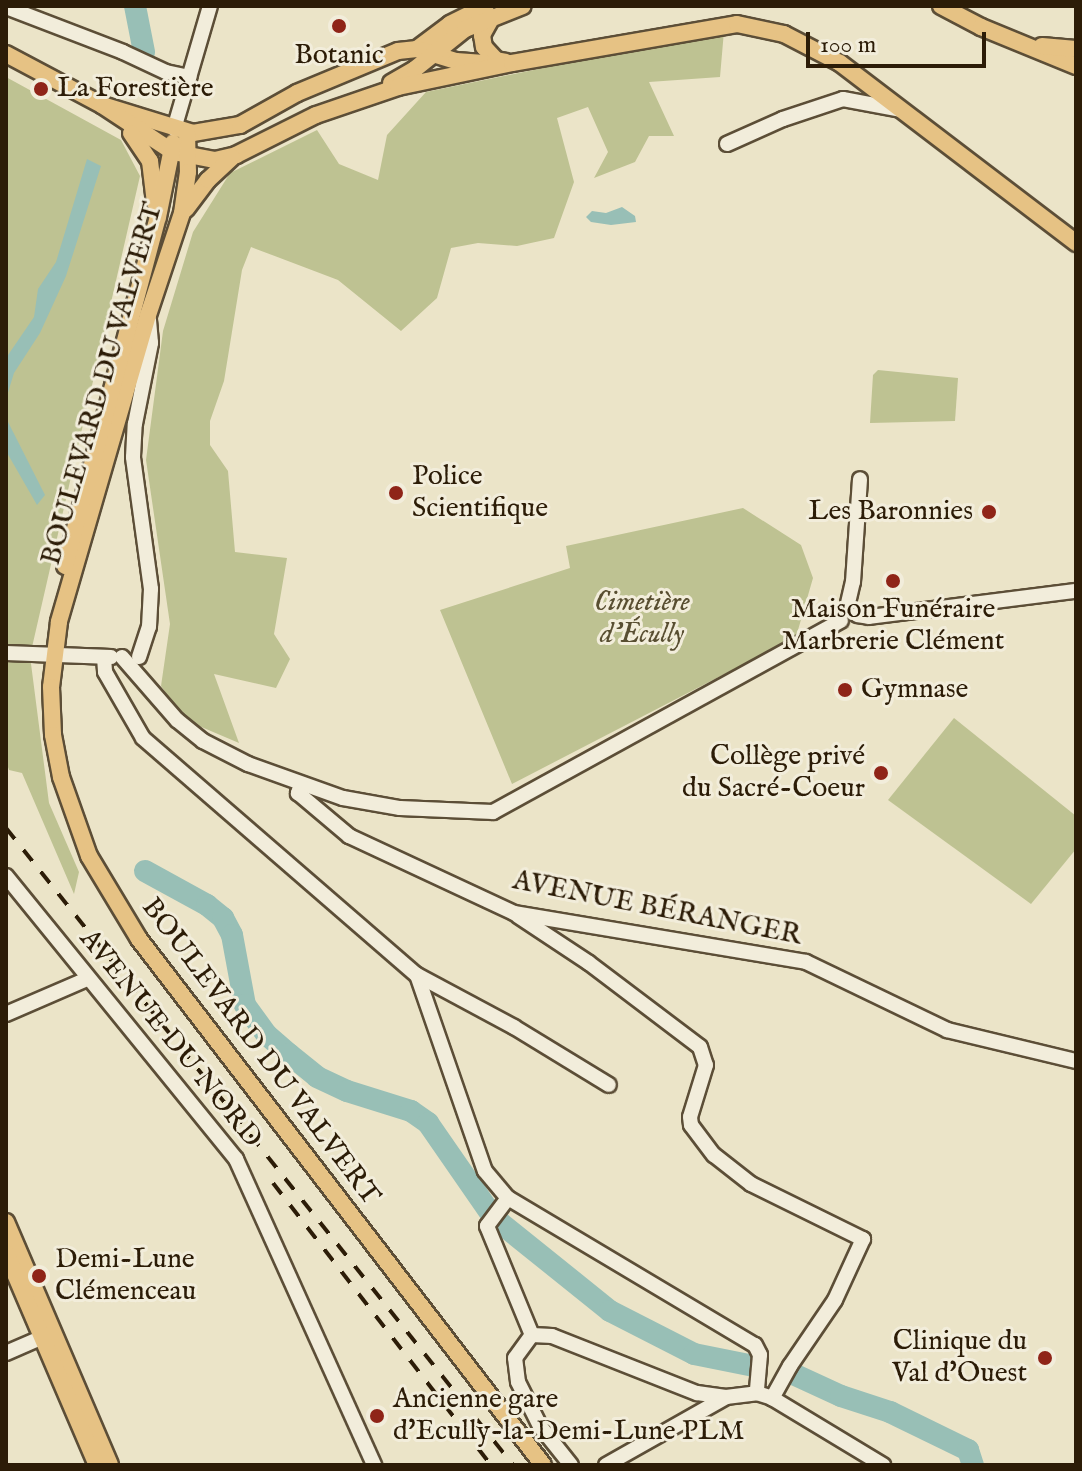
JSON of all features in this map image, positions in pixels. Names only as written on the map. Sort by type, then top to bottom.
[{"type":"main road","points":[[941,6],[981,27],[1024,44],[1076,53]]},
{"type":"main road","points":[[417,49],[450,24],[489,11],[516,7]]},
{"type":"main road","points":[[102,105],[119,119],[180,155],[215,160],[236,155],[403,77],[489,11]]},
{"type":"main road","points":[[489,11],[482,35],[485,50],[496,60],[512,63]]},
{"type":"main road","points":[[292,96],[291,104],[296,109],[316,115],[398,87],[512,63],[737,24],[784,34],[840,63],[1076,243]]},
{"type":"main road","points":[[6,54],[102,105],[180,131],[240,125],[292,96],[377,57],[417,49],[470,64],[512,63]]},
{"type":"main road","points":[[377,57],[389,59],[396,69],[393,80],[386,84]]},
{"type":"main road","points":[[119,119],[150,161],[156,199],[144,264]]},
{"type":"main road","points":[[180,131],[180,155]]},
{"type":"main road","name":"BOULEVARD DU VALVERT","points":[[180,155],[188,180],[182,213],[148,315],[59,622],[53,654],[53,735],[61,777],[75,824],[111,897],[187,1004],[543,1465]]},
{"type":"main road","name":"BOULEVARD DU VALVERT","points":[[59,622],[59,592],[116,372],[144,264],[180,155]]},
{"type":"main road","points":[[182,213],[202,186],[236,155]]},
{"type":"main road","points":[[6,1222],[41,1337],[110,1465]]},
{"type":"main road","points":[[6,1253],[97,1465]]},
{"type":"street","points":[[180,131],[189,77],[210,6]]},
{"type":"street","points":[[6,7],[166,72],[189,77]]},
{"type":"street","points":[[727,144],[783,119],[843,99],[902,110]]},
{"type":"street","points":[[148,315],[151,343],[135,424],[136,498],[151,589],[149,627],[139,657],[154,694]]},
{"type":"street","points":[[116,372],[135,424]]},
{"type":"street","points":[[852,609],[860,479]]},
{"type":"street","points":[[122,657],[154,694],[203,741],[301,785],[343,798],[400,808],[493,812],[841,621],[837,611],[852,609],[869,617],[1076,591]]},
{"type":"street","points":[[6,653],[139,657]]},
{"type":"street","points":[[104,657],[105,672],[143,738],[417,975],[514,1027],[609,1085]]},
{"type":"street","name":"AVENUE BÉRANGER","points":[[301,785],[298,793],[349,836],[514,913],[806,962],[947,1030],[1076,1061]]},
{"type":"street","name":"AVENUE DU NORD","points":[[6,876],[240,1167],[374,1465]]},
{"type":"street","points":[[514,913],[589,963],[700,1047],[706,1065],[690,1117],[691,1125],[714,1155],[751,1184],[863,1239],[835,1300],[774,1393]]},
{"type":"street","points":[[417,975],[485,1171],[505,1204],[755,1345],[760,1355],[758,1388]]},
{"type":"street","points":[[6,1014],[87,979]]},
{"type":"street","points":[[505,1204],[487,1226],[532,1335]]},
{"type":"street","points":[[532,1335],[552,1336],[675,1387],[726,1397]]},
{"type":"street","points":[[532,1335],[515,1358],[518,1382],[540,1426],[571,1465]]},
{"type":"street","points":[[6,1353],[41,1337]]},
{"type":"street","points":[[606,1465],[726,1397],[758,1388],[774,1393],[883,1465]]},
{"type":"green space","points":[[724,31],[720,77],[649,82],[674,136],[649,136],[635,162],[594,178],[608,152],[588,107],[557,118],[574,182],[554,238],[517,246],[478,243],[451,248],[437,298],[401,331],[338,280],[251,247],[242,270],[224,381],[210,421],[210,445],[228,471],[235,552],[287,558],[274,634],[290,659],[276,688],[214,674],[239,743],[185,720],[161,686],[170,624],[146,460],[163,331],[193,232],[230,173],[317,130],[339,164],[378,180],[387,135],[426,92]]},
{"type":"green space","points":[[6,77],[121,140],[140,176],[30,656],[49,803],[79,872],[74,894],[22,773],[9,770],[6,761]]},
{"type":"green space","points":[[878,370],[958,378],[955,421],[870,423],[873,375]]},
{"type":"green space","name":"Cimetière d'Écully","points":[[743,508],[801,545],[813,578],[796,637],[512,784],[440,610],[570,568],[566,546]]},
{"type":"green space","points":[[954,718],[1076,816],[1076,849],[1031,904],[888,800]]},
{"type":"water","points":[[87,159],[101,166],[66,276],[40,333],[14,373],[6,399],[6,358],[34,317],[38,289],[56,262]]},
{"type":"water","points":[[622,207],[635,216],[636,222],[611,225],[591,222],[586,217],[592,211],[606,213]]},
{"type":"water","points":[[6,418],[45,495],[37,505],[6,451]]},
{"type":"waterway","points":[[135,6],[144,52]]},
{"type":"waterway","points":[[145,871],[207,905],[223,918],[232,935],[245,1005],[267,1035],[317,1077],[347,1091],[411,1111],[428,1123],[493,1217],[610,1311],[694,1354],[754,1366]]},
{"type":"waterway","points":[[791,1373],[841,1396],[890,1412],[968,1450],[973,1465]]},
{"type":"railway","points":[[6,828],[513,1465]]},
{"type":"railway","points":[[273,1183],[491,1465]]},
{"type":"place","name":"Botanic","points":[[339,26]]},
{"type":"place","name":"La Forestière","points":[[41,89]]},
{"type":"place","name":"Police Scientifique","points":[[396,493]]},
{"type":"place","name":"Les Baronnies","points":[[989,512]]},
{"type":"place","name":"Maison Funéraire Marbrerie Clément","points":[[893,581]]},
{"type":"place","name":"Gymnase","points":[[845,690]]},
{"type":"place","name":"Collège privé du Sacré-Coeur","points":[[881,773]]},
{"type":"place","name":"Demi-Lune Clémenceau","points":[[39,1276]]},
{"type":"place","name":"Clinique du Val d'Ouest","points":[[1045,1358]]},
{"type":"place","name":"Ancienne gare d'Ecully-la-Demi-Lune PLM","points":[[377,1416]]}]
